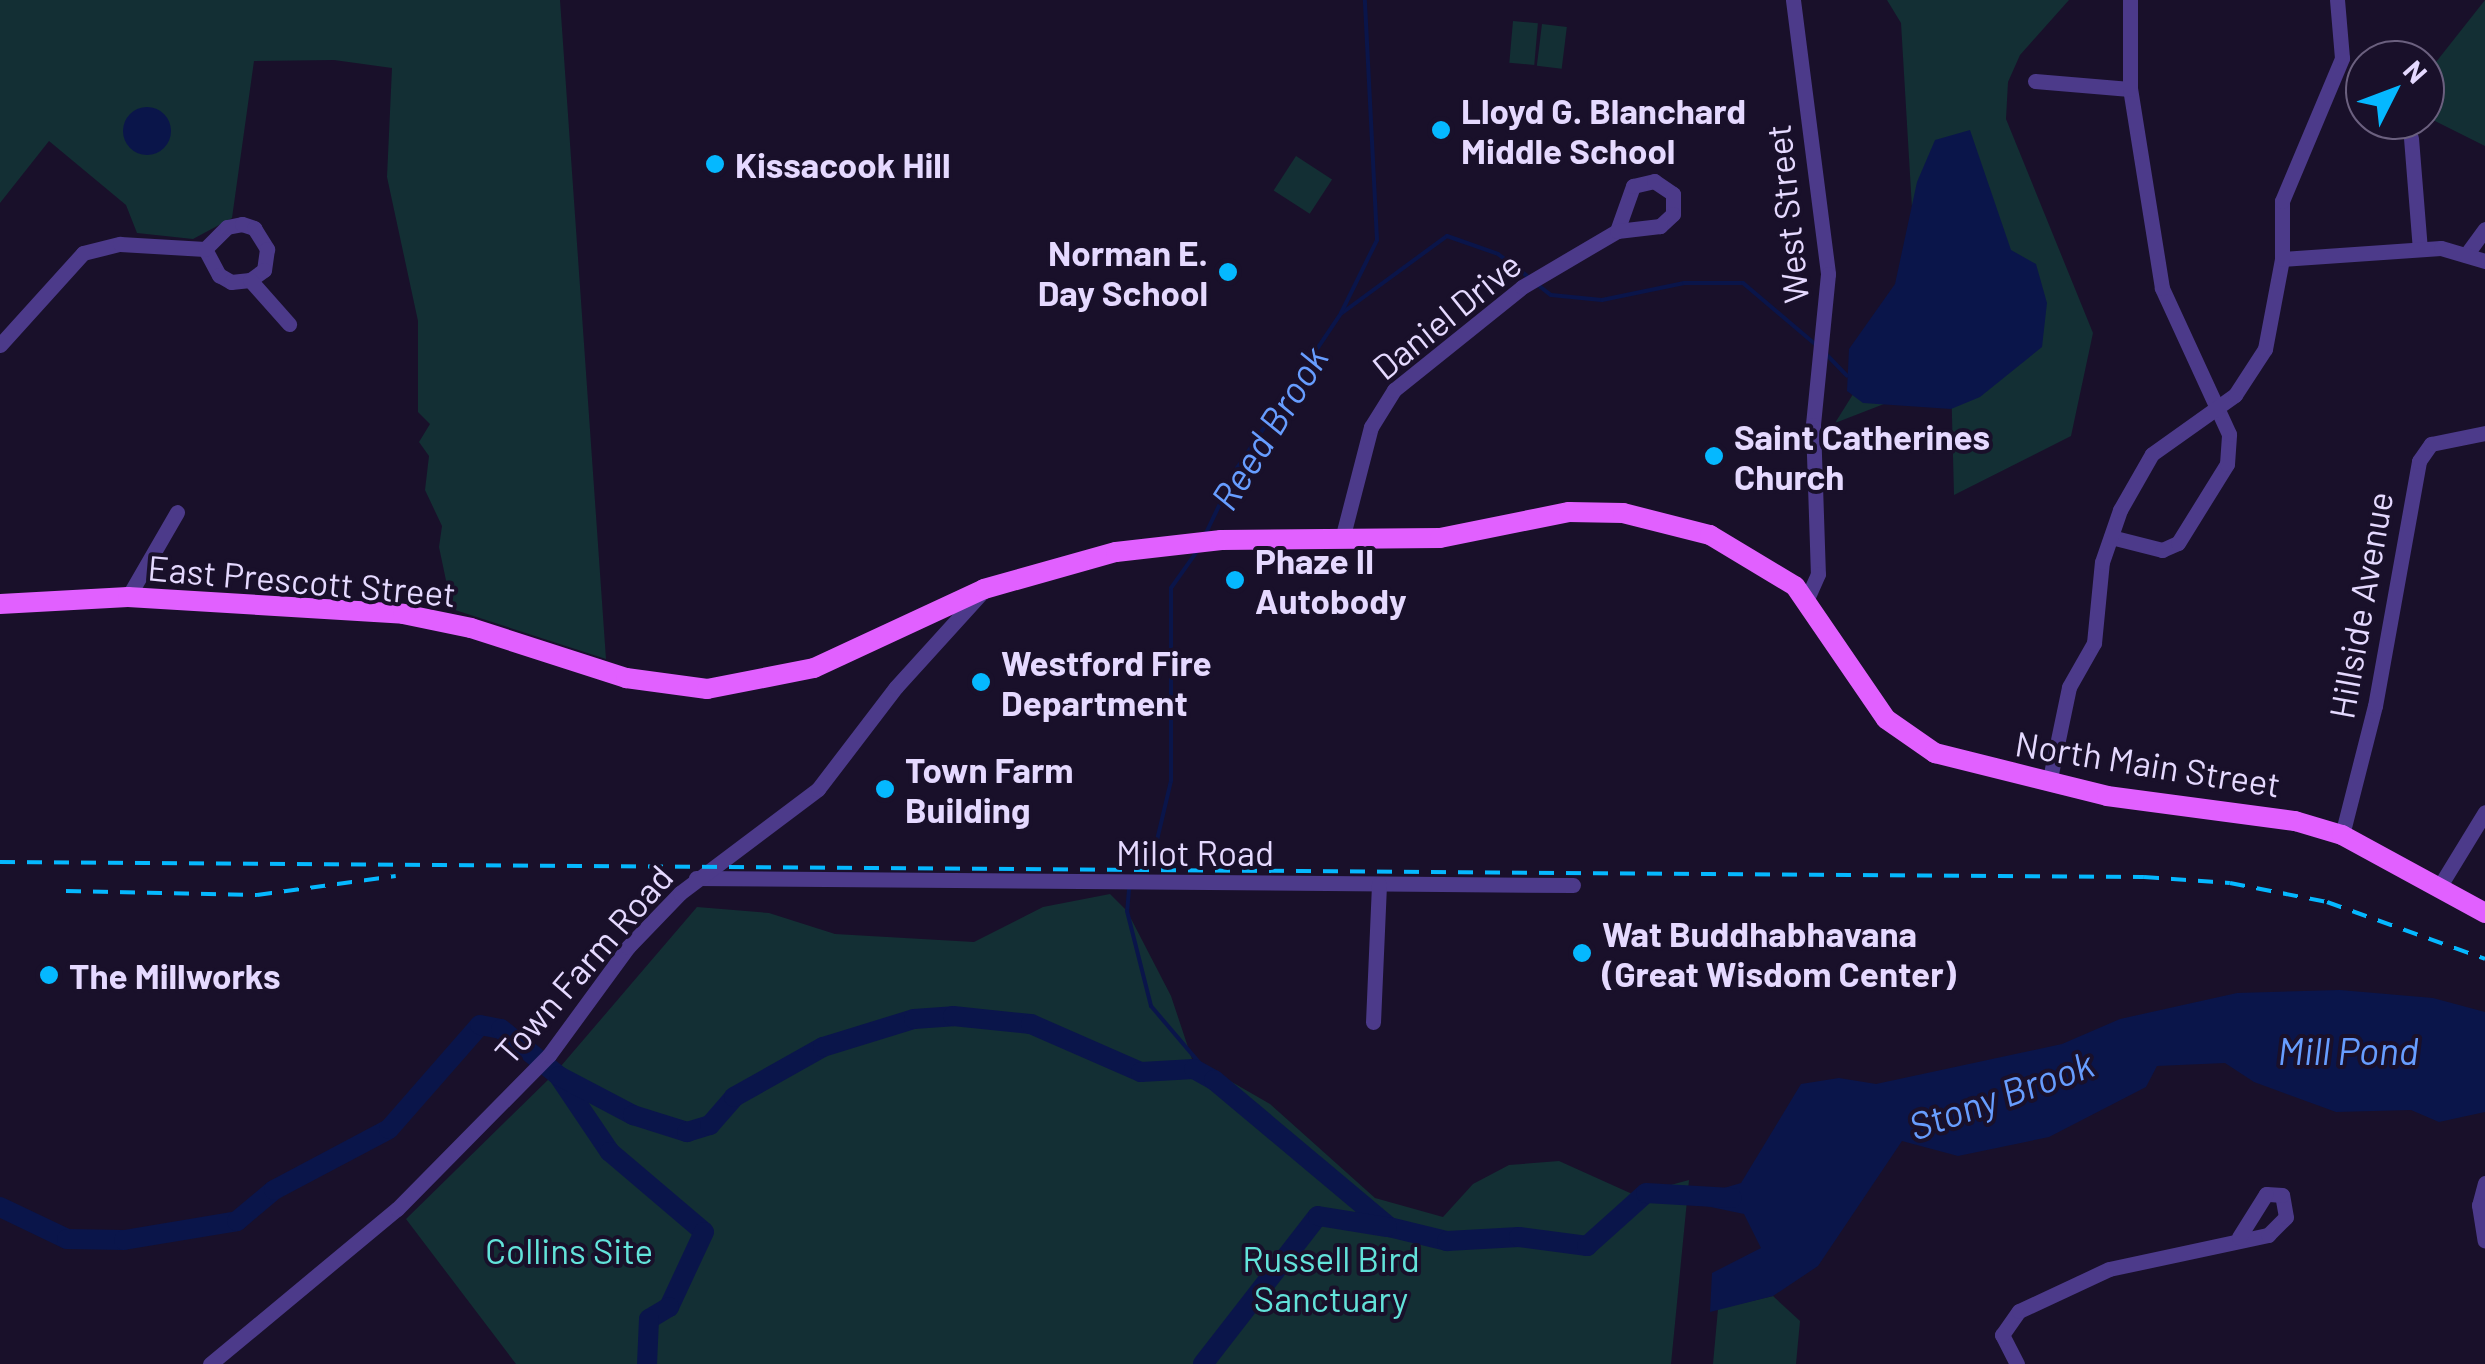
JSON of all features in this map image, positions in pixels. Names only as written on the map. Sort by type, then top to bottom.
[{"type":"main road","name":"North Main Street","points":[[1342,539],[1440,538],[1569,512],[1623,513],[1710,535],[1772,569],[1808,598],[1886,719],[1906,738],[1972,765],[2049,783],[2250,811],[2342,835],[2441,884],[2485,912]]},
{"type":"main road","name":"East Prescott Street","points":[[0,604],[128,596],[439,620],[626,678],[707,690],[814,668],[984,589],[1116,552],[1202,541],[1342,539]]},
{"type":"street","name":"West Street","points":[[1793,0],[1828,274],[1813,424],[1818,574],[1808,598]]},
{"type":"street","points":[[2111,537],[2162,550],[2178,544],[2228,464],[2230,434],[2192,364],[2162,288],[2130,89],[2130,0]]},
{"type":"street","points":[[2049,783],[2069,687],[2094,644],[2111,537],[2152,454],[2219,408],[2254,371],[2265,348],[2282,260],[2282,202],[2291,169],[2342,58],[2337,0]]},
{"type":"street","points":[[2035,81],[2130,89]]},
{"type":"street","points":[[2411,140],[2420,249]]},
{"type":"street","points":[[0,345],[60,273],[94,248],[206,249],[227,227],[254,228],[268,261],[250,280],[230,282],[219,274],[206,249]]},
{"type":"street","points":[[2466,254],[2485,229]]},
{"type":"street","name":"Daniel Drive","points":[[1342,539],[1371,427],[1394,390],[1522,287],[1616,232]]},
{"type":"street","points":[[2282,260],[2420,249],[2466,254],[2485,261]]},
{"type":"street","points":[[250,280],[289,324]]},
{"type":"street","name":"Hillside Avenue","points":[[2342,835],[2375,706],[2419,461],[2431,444],[2485,434]]},
{"type":"street","points":[[128,596],[177,512]]},
{"type":"street","name":"Town Farm Road","points":[[210,1364],[383,1222],[549,1055],[628,947],[696,878],[818,789],[896,687],[984,589]]},
{"type":"street","points":[[2441,884],[2485,812]]},
{"type":"street","name":"Milot Road","points":[[696,878],[1573,885]]},
{"type":"street","points":[[1373,1022],[1379,884]]},
{"type":"street","points":[[2485,1182],[2479,1205],[2485,1241]]},
{"type":"street","points":[[2017,1364],[2002,1336],[2019,1311],[2109,1269],[2239,1237]]},
{"type":"green space","points":[[0,0],[560,0],[606,659],[452,609],[439,547],[442,526],[425,490],[429,456],[419,442],[430,424],[418,412],[418,321],[387,177],[392,68],[334,60],[254,61],[232,218],[193,239],[137,233],[126,205],[49,141],[0,203]]},
{"type":"green space","points":[[1887,0],[2069,0],[2020,55],[2008,82],[2006,119],[2093,333],[2071,436],[1954,495],[1951,378],[1835,423],[1917,292],[1901,23]]},
{"type":"green space","points":[[2485,0],[2485,146],[2445,126],[2445,51]]},
{"type":"green space","points":[[1513,21],[1538,23],[1534,65],[1509,63]]},
{"type":"green space","points":[[1542,24],[1567,27],[1562,69],[1537,66]]},
{"type":"green space","points":[[1296,156],[1332,179],[1310,214],[1274,190]]},
{"type":"green space","points":[[1110,894],[1127,911],[1171,996],[1192,1059],[1270,1104],[1375,1198],[1443,1217],[1473,1184],[1509,1165],[1559,1161],[1650,1202],[1667,1186],[1689,1180],[1671,1364],[516,1364],[406,1219],[555,1073],[697,907],[769,913],[835,934],[974,942],[1043,907]]},
{"type":"green space","points":[[1773,1296],[1800,1321],[1796,1364],[1713,1364],[1718,1309]]},
{"type":"water","points":[[147,107],[164,114],[171,131],[164,148],[147,155],[130,148],[123,131],[130,114]]},
{"type":"water","points":[[1970,130],[2011,250],[2036,264],[2047,303],[2042,347],[1980,397],[1951,409],[1863,403],[1847,391],[1849,349],[1895,284],[1917,182],[1935,140]]},
{"type":"water","name":"Mill Pond","points":[[2340,990],[2433,998],[2485,1012],[2485,1112],[2439,1122],[2411,1110],[2336,1112],[2254,1082],[2225,1063],[2157,1066],[2146,1087],[2049,1137],[1958,1156],[1902,1141],[1818,1266],[1773,1296],[1710,1312],[1712,1273],[1761,1248],[1744,1214],[1706,1206],[1707,1193],[1741,1183],[1801,1084],[1839,1078],[1876,1084],[2062,1044],[2120,1019],[2237,993]]},
{"type":"waterway","name":"Reed Brook","points":[[1206,533],[1237,468],[1341,313],[1377,240],[1365,0]]},
{"type":"waterway","points":[[1342,313],[1447,236],[1498,254],[1527,276]]},
{"type":"waterway","points":[[1538,285],[1551,295],[1602,300],[1684,283],[1743,283],[1815,344]]},
{"type":"waterway","points":[[1826,354],[1847,376]]},
{"type":"waterway","name":"Reed Brook","points":[[1153,857],[1171,781],[1171,588],[1198,550]]},
{"type":"waterway","points":[[1129,890],[1127,911],[1151,1006],[1214,1080]]},
{"type":"waterway","name":"Stony Brook","points":[[0,1207],[67,1239],[124,1240],[237,1221],[274,1190],[389,1129],[480,1025],[501,1029],[559,1076],[633,1115],[687,1132],[710,1125],[734,1097],[823,1047],[914,1019],[953,1016],[1031,1024],[1141,1072],[1194,1069],[1214,1080],[1389,1227],[1447,1241],[1519,1237],[1587,1246],[1646,1193],[1732,1198]]},
{"type":"waterway","name":"Stony Brook","points":[[560,1078],[610,1152],[704,1232],[669,1307],[649,1319],[647,1364]]},
{"type":"waterway","name":"Stony Brook","points":[[1203,1364],[1318,1216],[1387,1227]]},
{"type":"railway","points":[[0,862],[2144,877],[2230,883],[2327,902],[2485,959]]},
{"type":"railway","points":[[66,891],[257,895],[396,876]]},
{"type":"place","name":"Lloyd G. Blanchard Middle School","points":[[1441,130]]},
{"type":"place","name":"Kissacook Hill","points":[[715,164]]},
{"type":"place","name":"Norman E. Day School","points":[[1228,272]]},
{"type":"place","name":"Saint Catherines Church","points":[[1714,456]]},
{"type":"place","name":"Phaze II Autobody","points":[[1235,580]]},
{"type":"place","name":"Westford Fire Department","points":[[981,682]]},
{"type":"place","name":"Town Farm Building","points":[[885,789]]},
{"type":"place","name":"Wat Buddhabhavana (Great Wisdom Center)","points":[[1582,953]]},
{"type":"place","name":"The Millworks","points":[[49,975]]},
{"type":"park label","name":"Collins Site","points":[[569,1250]]},
{"type":"park label","name":"Russell Bird Sanctuary","points":[[1331,1278]]}]
